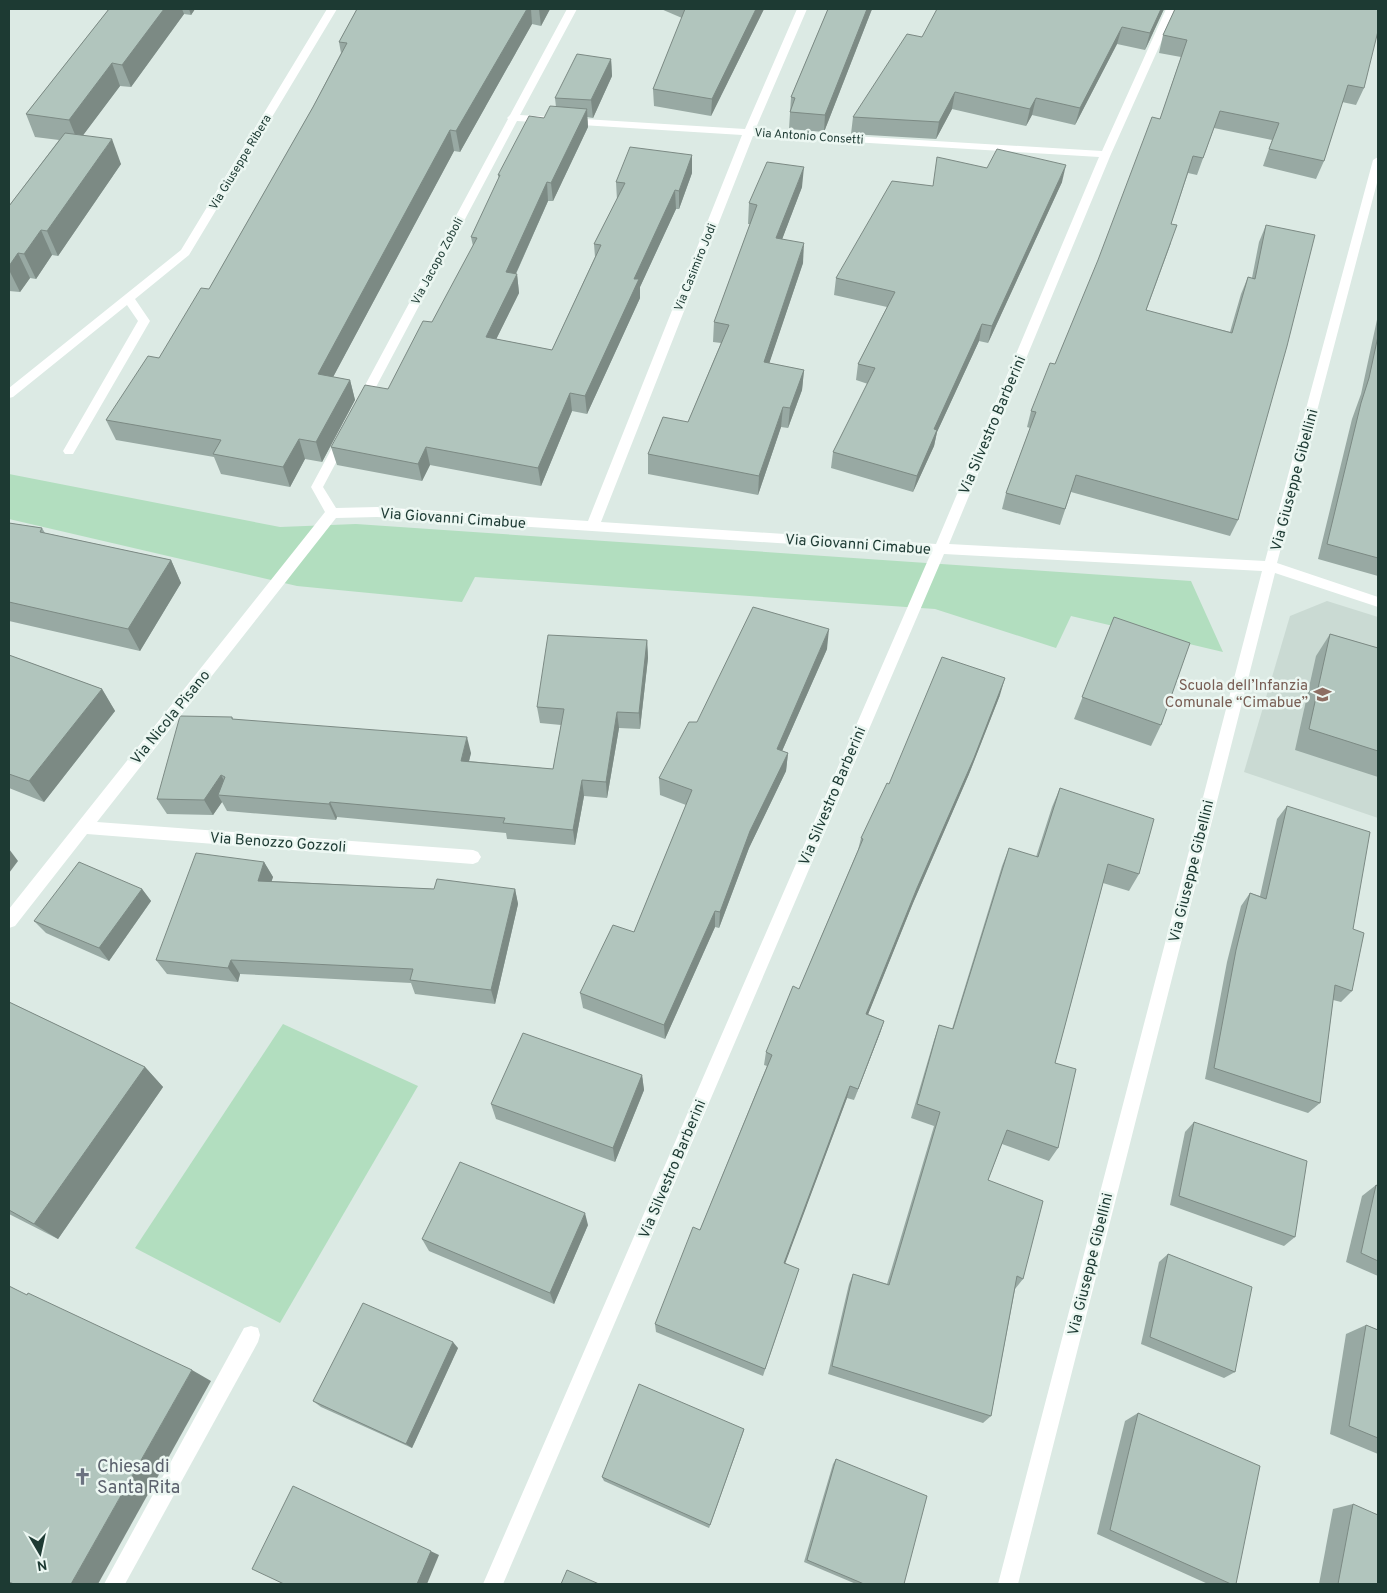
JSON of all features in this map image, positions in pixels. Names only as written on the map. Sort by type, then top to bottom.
[{"type":"street","name":"Via Giuseppe Ribera","points":[[9,394],[185,252],[332,9]]},
{"type":"street","name":"Via Jacopo Zoboli","points":[[332,513],[316,487],[572,9]]},
{"type":"street","name":"Via Casimiro Jodi","points":[[592,527],[749,132],[802,9]]},
{"type":"street","name":"Via Silvestro Barberini","points":[[494,1584],[940,549],[1106,154],[1171,9]]},
{"type":"street","name":"Via Antonio Consetti","points":[[512,118],[1106,154]]},
{"type":"street","name":"Via Giuseppe Gibellini","points":[[1008,1584],[1270,566],[1378,160]]},
{"type":"street","points":[[69,451],[144,321],[128,298]]},
{"type":"street","name":"Via Giovanni Cimabue","points":[[332,513],[377,512],[940,549],[1270,566],[1378,602]]},
{"type":"street","name":"Via Nicola Pisano","points":[[9,922],[332,513]]},
{"type":"street","name":"Via Benozzo Gozzoli","points":[[83,827],[473,857]]},
{"type":"street","points":[[114,1584],[251,1335]]},
{"type":"shaded area","name":"Scuola dell’Infanzia Comunale “Cimabue”","points":[[1327,601],[1378,617],[1378,818],[1244,772],[1290,616]]},
{"type":"green space","points":[[9,474],[280,527],[356,524],[1191,581],[1223,652],[1071,616],[1056,648],[935,609],[475,577],[462,602],[297,586],[9,519]]},
{"type":"green space","points":[[283,1024],[418,1086],[280,1323],[135,1248]]},
{"type":"building","points":[[109,9],[164,9],[122,65],[112,63],[69,120],[26,114]]},
{"type":"building","points":[[357,9],[527,9],[456,131],[450,130],[318,374],[350,380],[316,442],[299,439],[283,467],[213,454],[221,440],[106,420],[148,356],[159,358],[201,288],[209,289],[313,107],[347,43],[339,42]]},
{"type":"building","points":[[685,9],[756,9],[712,99],[653,89]]},
{"type":"building","points":[[828,9],[867,9],[825,115],[790,112],[795,98],[791,97]]},
{"type":"building","points":[[937,9],[1161,9],[1150,33],[1122,27],[1080,108],[1036,98],[1030,109],[955,92],[939,122],[853,117],[907,34],[922,37]]},
{"type":"building","points":[[1175,9],[1378,9],[1378,31],[1364,88],[1348,85],[1324,161],[1269,149],[1279,123],[1220,111],[1203,158],[1193,156],[1171,224],[1177,225],[1146,310],[1232,333],[1248,277],[1255,279],[1266,225],[1315,235],[1287,346],[1238,520],[1076,475],[1065,509],[1006,493],[1036,412],[1031,411],[1050,363],[1055,364],[1098,260],[1152,117],[1160,119],[1187,40],[1163,35]]},
{"type":"building","points":[[577,54],[611,59],[591,100],[555,98]]},
{"type":"building","points":[[550,106],[587,109],[551,183],[547,182],[506,272],[517,274],[486,337],[552,350],[601,245],[594,244],[625,183],[616,182],[630,147],[692,155],[679,191],[675,190],[634,279],[639,279],[585,396],[570,393],[538,468],[426,447],[418,464],[331,447],[365,385],[388,389],[423,321],[432,322],[477,238],[471,237],[500,175],[498,175],[529,116],[544,118]]},
{"type":"building","points":[[65,133],[112,139],[47,231],[41,230],[24,254],[18,253],[9,266],[9,206]]},
{"type":"building","points":[[997,149],[1066,165],[992,326],[982,324],[934,429],[937,430],[917,476],[833,452],[875,368],[858,364],[895,292],[836,278],[892,181],[933,186],[937,157],[987,168]]},
{"type":"building","points":[[767,162],[804,167],[776,238],[804,243],[764,362],[804,370],[790,408],[783,407],[759,476],[648,454],[663,417],[688,422],[729,325],[714,322],[757,205],[749,203]]},
{"type":"building","points":[[1378,336],[1378,558],[1327,544]]},
{"type":"building","points":[[9,523],[42,528],[40,532],[171,560],[128,629],[9,602]]},
{"type":"building","points":[[753,607],[829,629],[777,749],[788,753],[750,831],[720,912],[715,911],[664,1025],[580,993],[613,925],[634,932],[692,790],[659,778],[689,722],[697,722]]},
{"type":"building","points":[[1114,617],[1190,643],[1161,725],[1082,697]]},
{"type":"building","points":[[1330,634],[1378,648],[1378,751],[1309,729]]},
{"type":"building","points":[[548,635],[647,640],[639,713],[617,712],[606,782],[582,780],[573,830],[503,823],[505,818],[330,802],[329,804],[218,795],[225,777],[221,775],[204,800],[157,799],[180,716],[232,717],[232,719],[467,737],[461,761],[553,769],[564,709],[537,707]]},
{"type":"building","points":[[9,655],[102,689],[29,781],[9,774]]},
{"type":"building","points":[[942,657],[1005,678],[974,758],[917,888],[866,1014],[884,1021],[858,1089],[850,1086],[784,1263],[799,1269],[765,1369],[655,1324],[693,1227],[700,1230],[772,1055],[766,1052],[793,986],[799,989],[863,839],[861,838],[887,783],[889,784]]},
{"type":"building","points":[[1060,788],[1154,819],[1139,874],[1108,864],[1055,1063],[1076,1069],[1058,1148],[1007,1130],[988,1180],[1043,1201],[1023,1279],[1017,1276],[991,1416],[832,1366],[853,1274],[889,1285],[940,1112],[917,1104],[939,1025],[953,1029],[1009,848],[1038,857]]},
{"type":"building","points":[[1287,806],[1370,832],[1353,929],[1364,933],[1352,991],[1335,985],[1320,1103],[1214,1068],[1236,950],[1250,893],[1266,899]]},
{"type":"building","points":[[196,853],[264,862],[258,881],[434,889],[437,879],[515,889],[491,990],[410,980],[413,969],[231,960],[228,968],[156,960]]},
{"type":"building","points":[[79,862],[142,889],[99,948],[34,921]]},
{"type":"building","points":[[9,1002],[145,1067],[34,1224],[9,1210]]},
{"type":"building","points":[[523,1033],[642,1075],[613,1148],[491,1104]]},
{"type":"building","points":[[1194,1122],[1307,1161],[1295,1237],[1179,1196]]},
{"type":"building","points":[[460,1162],[585,1213],[550,1293],[422,1239]]},
{"type":"building","points":[[1376,1185],[1378,1186],[1378,1261],[1361,1253]]},
{"type":"building","points":[[1168,1254],[1252,1287],[1235,1372],[1150,1337]]},
{"type":"building","name":"Chiesa di Santa Rita","points":[[9,1286],[27,1295],[28,1293],[192,1370],[71,1584],[14,1584],[9,1582]]},
{"type":"building","points":[[363,1303],[453,1342],[406,1444],[313,1401]]},
{"type":"building","points":[[1366,1325],[1378,1330],[1378,1438],[1349,1426]]},
{"type":"building","points":[[639,1384],[744,1429],[710,1525],[602,1477]]},
{"type":"building","points":[[1138,1413],[1260,1466],[1236,1584],[1231,1584],[1110,1530]]},
{"type":"building","points":[[836,1459],[927,1496],[904,1584],[864,1584],[807,1560]]},
{"type":"building","points":[[293,1486],[431,1551],[417,1584],[284,1584],[252,1569]]},
{"type":"building","points":[[1353,1504],[1378,1515],[1378,1584],[1338,1584]]},
{"type":"building","points":[[567,1570],[599,1584],[561,1584]]},
{"type":"place","name":"Scuola dell’Infanzia Comunale “Cimabue”","points":[[1322,694]]},
{"type":"place","name":"Chiesa di Santa Rita","points":[[83,1476]]}]
